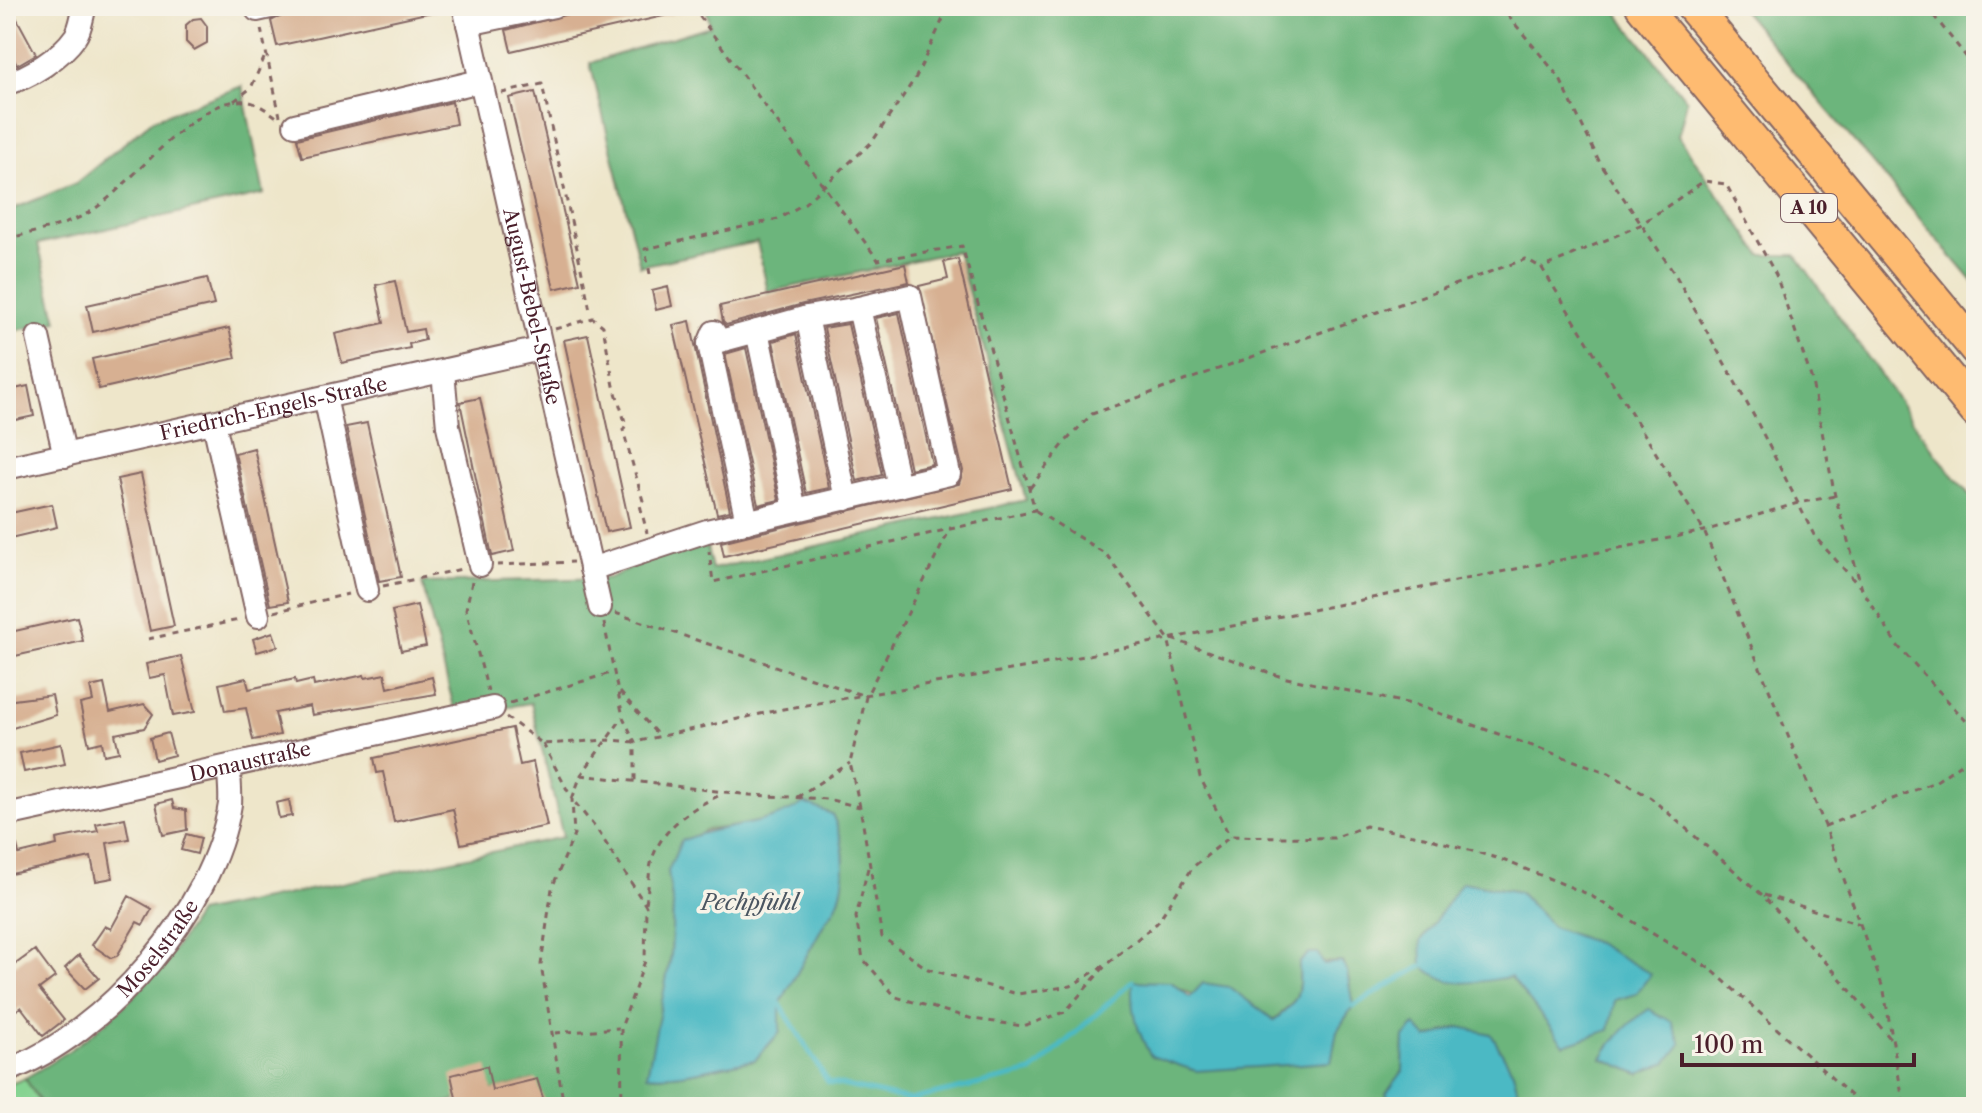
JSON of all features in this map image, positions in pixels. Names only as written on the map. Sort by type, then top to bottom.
[{"type":"highway","name":"A 10","points":[[1642,6],[1976,411]]},
{"type":"highway","name":"A 10","points":[[1692,6],[1976,349]]},
{"type":"street","points":[[6,83],[40,66],[64,48],[77,35],[85,6]]},
{"type":"street","points":[[466,15],[554,6]]},
{"type":"street","name":"August-Bebel-Straße","points":[[466,15],[546,340],[600,607]]},
{"type":"street","points":[[295,125],[480,81]]},
{"type":"street","points":[[591,569],[707,531],[747,522],[795,510],[846,499],[949,474],[910,296],[807,317],[757,331],[712,337],[747,522]]},
{"type":"street","points":[[859,308],[899,486]]},
{"type":"street","points":[[807,317],[846,499]]},
{"type":"street","points":[[757,331],[795,510]]},
{"type":"street","points":[[38,337],[65,456]]},
{"type":"street","name":"Friedrich-Engels-Straße","points":[[6,468],[443,372],[546,340]]},
{"type":"street","points":[[443,372],[448,426],[480,565]]},
{"type":"street","points":[[325,397],[367,590]]},
{"type":"street","points":[[214,423],[258,616]]},
{"type":"street","name":"Donaustraße","points":[[6,815],[493,708]]},
{"type":"street","name":"Moselstraße","points":[[6,1071],[27,1063],[78,1031],[108,1005],[157,953],[189,911],[214,853],[230,804],[229,767]]},
{"type":"path","points":[[650,274],[645,249],[778,219],[824,186],[872,142],[916,77],[949,6]]},
{"type":"path","points":[[1500,6],[1559,77],[1600,163],[1676,276],[1815,537],[1862,589],[1897,645],[1976,732]]},
{"type":"path","points":[[1926,6],[1976,69]]},
{"type":"path","points":[[227,104],[243,101],[260,105],[281,120],[266,56],[266,8]]},
{"type":"path","points":[[6,239],[88,213],[163,145],[251,88],[266,56]]},
{"type":"path","points":[[1970,62],[1976,59]]},
{"type":"path","points":[[501,93],[542,84],[590,310]]},
{"type":"path","points":[[1542,268],[1640,225],[1704,181],[1726,184],[1776,275],[1811,377],[1835,496],[1862,589]]},
{"type":"path","points":[[1029,489],[1066,441],[1092,414],[1188,377],[1353,323],[1461,279],[1526,259],[1542,268],[1704,531],[1825,826],[1884,991],[1904,1107]]},
{"type":"path","points":[[546,340],[593,318],[603,326],[651,549]]},
{"type":"path","points":[[543,744],[609,740],[635,742],[783,709],[866,697],[1704,531],[1798,503],[1835,496]]},
{"type":"path","points":[[1035,510],[1106,554],[1168,638],[1200,777],[1230,837]]},
{"type":"path","points":[[707,531],[713,582],[951,527],[866,697],[850,763],[882,937],[928,969],[1017,994],[1071,986],[1108,963],[1157,923],[1193,867],[1230,837],[1334,838],[1366,826],[1424,837],[1500,859],[1588,894],[1712,970],[1864,1107]]},
{"type":"path","points":[[480,565],[475,570],[466,609],[493,708],[543,744],[572,799],[598,831],[646,906]]},
{"type":"path","points":[[600,607],[866,697]]},
{"type":"path","points":[[600,607],[623,717],[635,742],[635,782]]},
{"type":"path","points":[[1168,638],[1282,677],[1416,705],[1609,773],[1651,798],[1761,894],[1834,971],[1894,1044]]},
{"type":"path","points":[[493,708],[614,672]]},
{"type":"path","points":[[618,689],[657,735]]},
{"type":"path","points":[[564,1107],[559,1089],[555,1033],[541,965],[552,888],[574,835],[572,799],[581,775],[623,717]]},
{"type":"path","points":[[1825,826],[1935,782],[1976,753]]},
{"type":"path","points":[[797,797],[850,763]]},
{"type":"path","points":[[581,775],[797,797],[860,807]]},
{"type":"path","points":[[622,1107],[621,1028],[645,961],[646,906],[653,855],[665,835],[687,813],[727,792]]},
{"type":"path","points":[[869,864],[856,917],[863,959],[896,997],[973,1019],[1023,1026],[1065,1012],[1108,963]]},
{"type":"path","points":[[1761,894],[1860,924]]},
{"type":"path","points":[[555,1033],[621,1028]]},
{"type":"green space","points":[[706,6],[1612,6],[1687,101],[1678,136],[1761,255],[1796,255],[1936,454],[1976,503],[1976,1107],[1517,1107],[1521,1102],[1459,1027],[1427,1038],[1404,1037],[1403,1071],[1386,1094],[1395,1107],[541,1107],[533,1080],[429,1107],[43,1107],[25,1078],[77,1045],[123,1007],[163,964],[198,913],[563,837],[531,703],[456,715],[422,583],[609,578],[704,534],[712,569],[1026,500],[957,251],[768,292],[757,242],[640,266],[590,63],[710,26]],"holes":[[[804,804],[832,814],[841,840],[844,869],[840,897],[780,1004],[780,1032],[755,1060],[687,1073],[648,1075],[671,956],[673,907],[668,871],[705,830],[756,823]],[[1462,882],[1519,892],[1552,927],[1596,943],[1636,994],[1615,1000],[1564,1044],[1511,977],[1421,941]],[[1342,962],[1347,971],[1353,1006],[1337,1031],[1330,1062],[1268,1064],[1171,982],[1197,996],[1248,1008],[1273,1020],[1289,1007],[1296,996],[1299,963]],[[1622,1036],[1639,1074],[1602,1058],[1610,1045]]]},
{"type":"green space","points":[[1739,6],[1976,6],[1976,285]]},
{"type":"green space","points":[[242,86],[264,194],[38,244],[57,321],[6,333],[6,212],[76,183],[154,119]]},
{"type":"green space","points":[[25,1078],[43,1107],[6,1107],[6,1086]]},
{"type":"water","name":"Pechpfuhl","points":[[804,803],[832,814],[841,840],[843,883],[834,909],[780,1004],[780,1032],[755,1060],[686,1073],[647,1075],[671,956],[673,907],[668,871],[681,841],[775,817]]},
{"type":"water","points":[[1462,882],[1519,892],[1552,927],[1596,943],[1651,974],[1636,994],[1615,1000],[1609,1030],[1564,1045],[1511,977],[1454,982],[1422,966],[1421,941]]},
{"type":"water","points":[[1309,953],[1318,953],[1323,964],[1341,962],[1347,971],[1353,1006],[1337,1031],[1331,1062],[1196,1071],[1151,1056],[1136,1020],[1133,981],[1171,982],[1190,997],[1203,983],[1229,987],[1274,1020],[1294,1002],[1299,982],[1299,963]]},
{"type":"water","points":[[1649,1009],[1672,1022],[1681,1044],[1666,1063],[1639,1074],[1602,1058],[1623,1031]]},
{"type":"water","points":[[1415,1025],[1427,1038],[1460,1027],[1491,1034],[1513,1072],[1521,1103],[1517,1107],[1395,1107],[1386,1094],[1403,1071],[1404,1037]]},
{"type":"building","points":[[6,6],[10,6],[36,54],[17,65],[6,46]]},
{"type":"building","points":[[321,6],[436,6],[436,11],[277,46],[271,21],[286,13]]},
{"type":"building","points":[[599,6],[684,6],[685,11],[511,51],[506,30]]},
{"type":"building","points":[[201,18],[207,26],[207,43],[194,50],[186,42],[186,25],[193,19]]},
{"type":"building","points":[[535,92],[580,283],[554,289],[509,98]]},
{"type":"building","points":[[452,102],[456,124],[302,157],[297,139]]},
{"type":"building","points":[[958,259],[1012,489],[724,556],[721,542],[959,484],[963,471],[919,286],[948,279],[944,262]]},
{"type":"building","points":[[905,264],[909,282],[803,304],[726,325],[723,322],[720,306]]},
{"type":"building","points":[[207,278],[214,305],[93,332],[87,305]]},
{"type":"building","points":[[395,281],[406,332],[423,329],[425,340],[409,344],[410,348],[342,363],[335,334],[384,323],[376,285]]},
{"type":"building","points":[[668,287],[672,306],[656,310],[652,291]]},
{"type":"building","points":[[899,313],[932,464],[910,469],[876,318]]},
{"type":"building","points":[[690,321],[730,511],[717,514],[673,325]]},
{"type":"building","points":[[848,324],[882,475],[857,481],[824,328]]},
{"type":"building","points":[[229,328],[236,358],[99,389],[92,359]]},
{"type":"building","points":[[796,334],[829,488],[806,493],[773,341]]},
{"type":"building","points":[[588,335],[630,527],[606,532],[564,340]]},
{"type":"building","points":[[746,348],[779,500],[758,505],[725,354]]},
{"type":"building","points":[[28,386],[34,416],[6,422],[6,391]]},
{"type":"building","points":[[480,398],[514,551],[492,556],[460,402]]},
{"type":"building","points":[[367,423],[401,577],[379,581],[346,427]]},
{"type":"building","points":[[254,448],[288,602],[270,605],[235,453]]},
{"type":"building","points":[[141,474],[174,626],[150,631],[117,479]]},
{"type":"building","points":[[52,504],[57,527],[6,539],[6,514]]},
{"type":"building","points":[[417,605],[426,646],[401,651],[392,611]]},
{"type":"building","points":[[77,617],[83,641],[6,658],[6,633]]},
{"type":"building","points":[[273,632],[278,646],[257,652],[253,639]]},
{"type":"building","points":[[181,656],[195,712],[173,716],[165,675],[149,678],[146,664]]},
{"type":"building","points":[[385,674],[388,688],[432,677],[436,694],[312,715],[310,706],[275,713],[280,735],[253,740],[246,708],[225,711],[219,684],[246,678],[249,689],[295,679],[296,684],[313,680],[314,686],[364,675],[365,678]]},
{"type":"building","points":[[104,684],[110,712],[144,704],[153,714],[144,728],[115,734],[119,752],[104,755],[102,742],[89,745],[80,704],[93,701],[90,687]]},
{"type":"building","points":[[52,695],[56,715],[6,730],[6,701]]},
{"type":"building","points":[[512,728],[520,765],[533,762],[547,826],[461,844],[453,809],[394,822],[383,772],[377,773],[374,758]]},
{"type":"building","points":[[168,733],[174,755],[155,760],[150,738]]},
{"type":"building","points":[[61,744],[65,764],[24,772],[20,753]]},
{"type":"building","points":[[172,800],[174,808],[186,810],[187,830],[163,835],[156,804]]},
{"type":"building","points":[[289,800],[292,816],[279,818],[276,803]]},
{"type":"building","points":[[125,818],[129,839],[107,843],[113,878],[96,881],[91,857],[6,875],[6,847],[17,845],[19,854],[57,845],[56,839],[98,831],[96,824]]},
{"type":"building","points":[[186,834],[201,838],[197,854],[181,850]]},
{"type":"building","points":[[129,896],[152,909],[143,925],[137,922],[117,956],[111,958],[92,945],[105,926],[111,929]]},
{"type":"building","points":[[35,950],[55,977],[39,989],[64,1020],[43,1036],[21,1007],[12,1013],[6,1005],[6,971]]},
{"type":"building","points":[[79,955],[99,978],[85,989],[65,968]]},
{"type":"building","points":[[487,1066],[492,1090],[537,1079],[546,1107],[458,1107],[451,1075]]},
{"type":"waterway","points":[[1353,1006],[1422,966]]},
{"type":"waterway","points":[[780,1004],[828,1082],[910,1100],[1032,1072],[1133,981]]},
{"type":"waterway","points":[[1521,1103],[1526,1107]]}]
